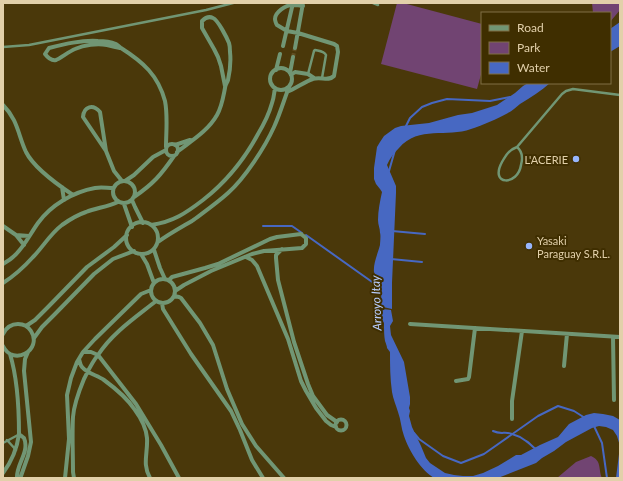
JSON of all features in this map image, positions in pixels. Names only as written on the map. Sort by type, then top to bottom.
[{"type":"street","points":[[283,46],[293,4]]},
{"type":"street","points":[[291,74],[295,72],[308,74],[314,78],[322,79],[331,79],[334,76],[338,52],[337,46],[298,33],[287,31],[277,25],[275,20],[276,15],[282,9],[288,5],[303,4],[298,33],[295,48]]},
{"type":"street","points":[[106,150],[84,121],[83,113],[89,107],[94,107],[100,112],[106,150],[114,171],[114,186],[112,191],[113,197],[118,202],[124,204],[159,177],[176,154],[207,128],[216,116],[223,100],[229,72],[230,53],[229,44],[225,34],[214,18],[208,17],[202,21],[202,28],[218,57],[225,86]]},
{"type":"street","points":[[120,48],[106,45],[92,45],[78,48],[56,60],[50,59],[45,54],[49,48],[82,41],[99,41],[116,44],[136,58],[154,76],[161,88],[165,103],[166,152],[169,156],[176,154]]},
{"type":"street","points":[[280,54],[276,70],[272,74],[271,83],[275,88],[281,90],[289,87]]},
{"type":"street","points":[[127,235],[127,242],[134,251],[141,254],[148,253],[154,250],[158,242],[170,233],[192,221],[230,191],[252,164],[274,128],[292,82],[291,74],[294,56]]},
{"type":"street","points":[[276,70],[285,69],[291,74]]},
{"type":"street","points":[[287,92],[314,78]]},
{"type":"street","points":[[26,326],[48,307],[87,266],[114,247],[136,224],[143,223],[151,225],[174,219],[210,194],[232,174],[244,158],[264,123],[272,103],[275,88]]},
{"type":"street","points":[[3,105],[16,124],[23,145],[32,161],[73,195]]},
{"type":"street","points":[[166,134],[178,148],[176,154]]},
{"type":"street","points":[[3,264],[12,258],[24,245],[40,220],[53,207],[73,195],[96,188],[114,186],[134,175],[168,145],[192,140]]},
{"type":"street","points":[[114,171],[124,181],[130,183],[134,187],[135,194],[133,198],[138,215],[143,223]]},
{"type":"street","points":[[62,187],[64,200]]},
{"type":"street","points":[[3,283],[30,261],[52,233],[62,225],[85,212],[118,202]]},
{"type":"street","points":[[124,204],[132,227]]},
{"type":"street","points":[[151,225],[156,231],[158,242]]},
{"type":"street","points":[[3,226],[16,235],[24,245]]},
{"type":"street","points":[[154,250],[160,268],[167,279],[174,285],[175,291],[174,296],[169,302],[162,303],[156,301],[152,297],[151,290],[154,283],[161,279],[167,279],[218,264],[262,242],[277,237],[301,234],[306,238],[306,244],[302,248],[264,251],[245,257],[210,271],[175,291]]},
{"type":"street","points":[[16,235],[29,236]]},
{"type":"street","points":[[282,249],[276,255],[278,280],[296,349],[313,396],[327,415],[337,422]]},
{"type":"street","points":[[17,478],[21,476],[31,442],[24,371],[25,359],[33,346],[34,338],[42,327],[94,274],[113,259],[134,251]]},
{"type":"street","points":[[141,254],[147,264],[154,283]]},
{"type":"street","points":[[245,257],[252,260],[257,266],[288,339],[301,382],[306,391],[326,421],[338,430],[343,430],[346,428],[345,421],[341,420],[337,422]]},
{"type":"street","points":[[66,478],[69,440],[67,396],[71,378],[79,359],[83,352],[95,339],[141,294],[151,290]]},
{"type":"street","points":[[174,296],[185,302],[200,323],[213,345],[227,389],[242,424],[256,446],[284,478]]},
{"type":"street","points":[[74,478],[73,417],[80,388],[98,355],[110,340],[156,301]]},
{"type":"street","points":[[162,303],[164,309],[191,354],[231,411],[252,460],[263,478]]},
{"type":"street","points":[[3,334],[8,328],[15,324],[22,324],[31,331],[34,338]]},
{"type":"street","points":[[410,324],[620,337]]},
{"type":"street","points":[[3,325],[8,328]]},
{"type":"street","points":[[456,381],[468,379],[469,377],[475,328]]},
{"type":"street","points":[[512,419],[512,401],[522,331]]},
{"type":"street","points":[[564,366],[567,334]]},
{"type":"street","points":[[613,337],[614,400]]},
{"type":"street","points":[[3,346],[7,352],[17,356],[28,352]]},
{"type":"street","points":[[83,352],[91,352],[98,355],[136,404],[179,478]]},
{"type":"street","points":[[3,473],[14,455],[19,434],[16,386],[10,354]]},
{"type":"street","points":[[79,359],[81,365],[88,372],[103,379],[117,390],[131,404],[138,414],[146,432],[147,446],[145,463],[146,470],[150,478]]},
{"type":"street","points":[[336,427],[337,422]]},
{"type":"street","points":[[17,478],[16,474],[23,459],[26,444],[24,438],[19,434]]},
{"type":"lane","points":[[3,47],[29,45],[206,10],[234,3]]},
{"type":"lane","points":[[372,3],[378,5]]},
{"type":"lane","points":[[308,74],[314,51],[322,51],[326,55],[322,79]]},
{"type":"lane","points":[[518,147],[522,154],[521,168],[517,175],[512,179],[508,181],[502,180],[498,172],[506,154],[518,147],[557,99],[566,91],[573,89],[620,95]]},
{"type":"lane","points":[[3,443],[19,434]]},
{"type":"lane","points":[[7,440],[16,450]]},
{"type":"green space","points":[[397,3],[403,3],[481,24],[481,75],[477,89],[381,64]]},
{"type":"green space","points":[[592,3],[620,3],[620,10],[611,21],[611,12],[593,12]]},
{"type":"green space","points":[[591,456],[597,460],[602,478],[557,478],[576,462]]},
{"type":"water","points":[[620,22],[620,46],[611,51],[611,28]]},
{"type":"water","points":[[526,84],[549,84],[511,111],[480,126],[452,133],[424,134],[415,137],[407,141],[391,158],[387,165],[396,186],[392,309],[383,307],[381,305],[380,283],[374,272],[380,245],[378,217],[382,192],[374,179],[374,168],[377,147],[380,142],[384,136],[395,128],[401,126],[429,123],[458,115],[472,113],[497,105]]},
{"type":"water","points":[[383,309],[391,310],[393,321],[390,326],[391,335],[404,362],[410,397],[409,416],[412,427],[426,458],[430,463],[445,473],[473,476],[483,473],[516,455],[521,455],[558,437],[569,424],[586,415],[594,413],[613,416],[620,420],[620,446],[617,436],[613,430],[599,426],[592,428],[566,442],[536,463],[498,478],[434,478],[429,475],[416,460],[406,442],[403,433],[392,392],[390,377],[390,352],[385,341],[384,323],[380,316]]},
{"type":"water","points":[[620,446],[620,478],[616,478]]},
{"type":"waterway","name":"Arroyo Itay","points":[[405,128],[410,118],[422,107],[432,103],[447,99],[490,101],[510,97]]},
{"type":"waterway","name":"Arroyo Itay","points":[[389,171],[395,150]]},
{"type":"waterway","points":[[263,226],[292,226],[302,233]]},
{"type":"waterway","points":[[392,231],[425,234]]},
{"type":"waterway","points":[[306,235],[382,289]]},
{"type":"waterway","points":[[391,259],[422,262]]},
{"type":"waterway","name":"Arroyo Itay","points":[[414,433],[419,439],[443,456],[461,463],[484,454],[538,416],[558,406],[574,411],[585,418]]},
{"type":"waterway","name":"Arroyo Itay","points":[[594,426],[602,443],[607,478]]},
{"type":"waterway","name":"Arroyo Itay","points":[[493,431],[515,435],[536,449]]},
{"type":"tunnel","points":[[293,57],[295,48]]},
{"type":"place","name":"L'ACERIE","points":[[576,159]]},
{"type":"place","name":"Yasaki Paraguay S.R.L.","points":[[529,246]]}]
